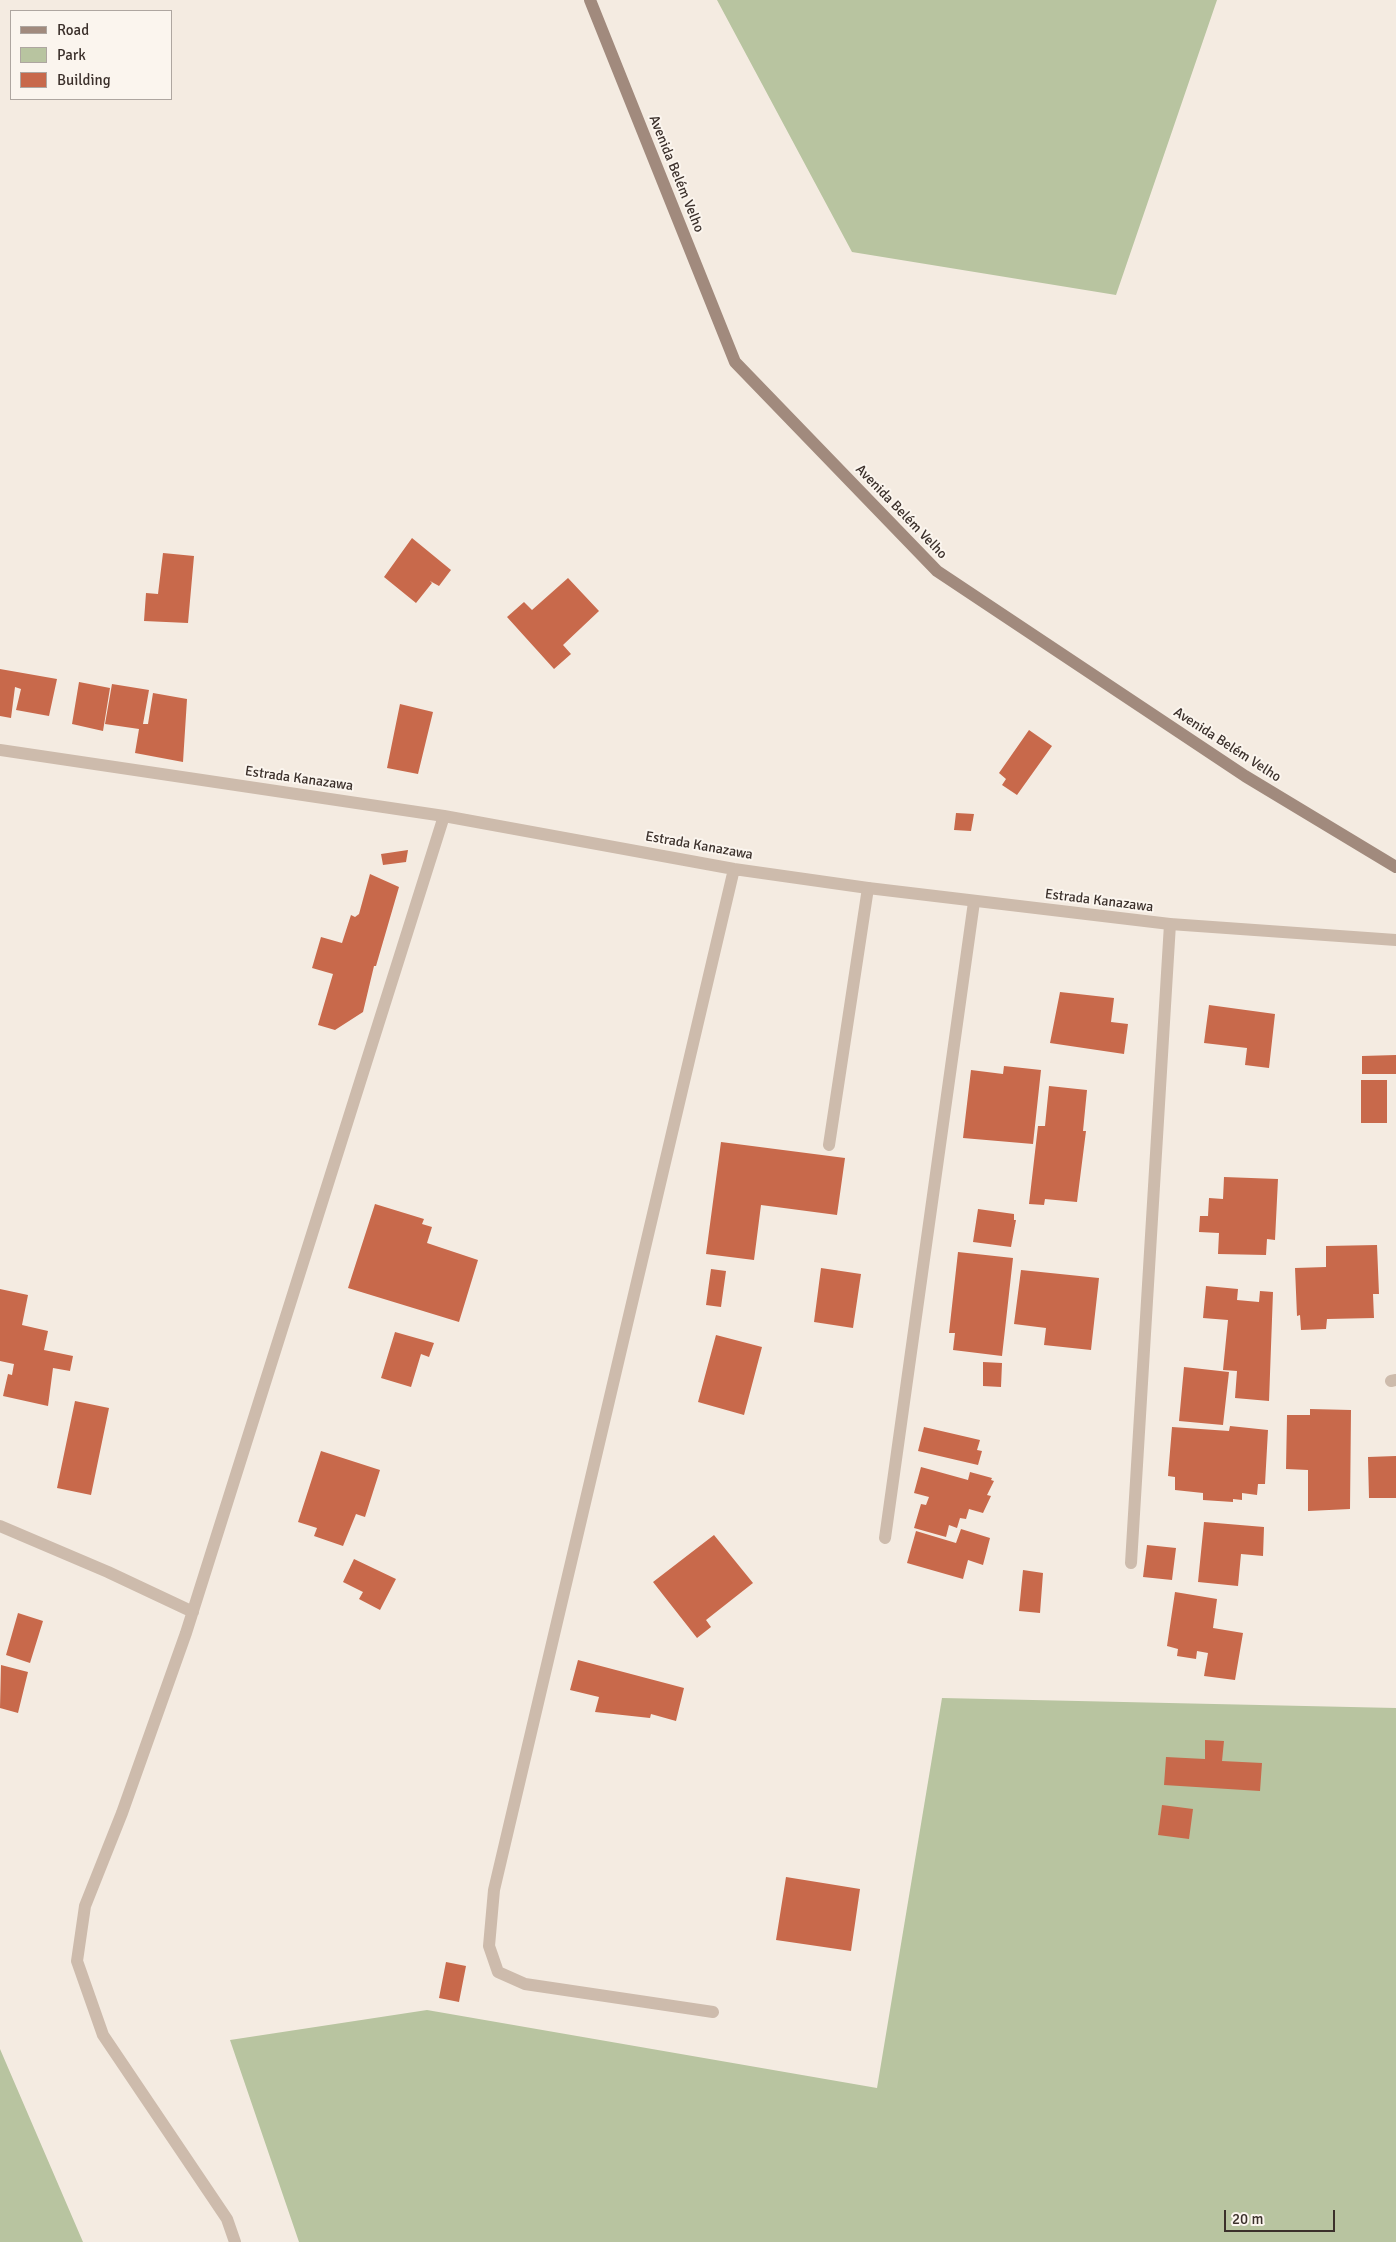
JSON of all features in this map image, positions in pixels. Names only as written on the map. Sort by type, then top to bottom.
[{"type":"main road","name":"Avenida Belém Velho","points":[[590,0],[735,362],[937,571],[1244,776],[1396,868]]},
{"type":"street","name":"Estrada Kanazawa","points":[[0,750],[444,816],[734,869],[868,888],[1170,924],[1396,940]]},
{"type":"street","points":[[235,2242],[227,2219],[103,2036],[77,1961],[85,1906],[122,1813],[193,1612],[444,816]]},
{"type":"street","points":[[713,2012],[525,1984],[498,1972],[489,1946],[494,1890],[734,869]]},
{"type":"street","points":[[829,1145],[868,888]]},
{"type":"street","points":[[885,1538],[974,902]]},
{"type":"street","points":[[1131,1563],[1170,924]]},
{"type":"street","points":[[0,1526],[108,1572],[193,1612]]},
{"type":"green space","points":[[717,0],[1217,0],[1116,295],[852,252]]},
{"type":"green space","points":[[942,1698],[1396,1708],[1396,2242],[299,2242],[230,2040],[427,2010],[877,2088]]},
{"type":"green space","points":[[0,2049],[83,2242],[0,2242]]},
{"type":"building","points":[[412,538],[451,570],[439,586],[430,581],[432,583],[416,603],[384,577]]},
{"type":"building","points":[[163,553],[194,556],[188,623],[144,621],[146,593],[158,594]]},
{"type":"building","points":[[568,578],[599,611],[563,645],[571,654],[554,669],[507,617],[524,602],[532,610]]},
{"type":"building","points":[[0,669],[57,679],[49,716],[16,710],[21,689],[15,687],[11,718],[0,716]]},
{"type":"building","points":[[79,682],[110,688],[103,731],[72,724]]},
{"type":"building","points":[[112,684],[149,690],[143,724],[148,724],[153,693],[187,699],[183,762],[135,753],[139,729],[105,724]]},
{"type":"building","points":[[400,704],[433,712],[418,774],[387,768]]},
{"type":"building","points":[[1029,730],[1052,746],[1017,795],[1002,785],[1006,779],[999,773]]},
{"type":"building","points":[[956,813],[974,814],[971,831],[954,830]]},
{"type":"building","points":[[408,850],[406,862],[383,865],[381,854]]},
{"type":"building","points":[[370,874],[399,887],[376,966],[374,966],[363,1012],[335,1030],[318,1025],[333,974],[312,968],[321,937],[342,943],[351,915],[355,917],[359,914]]},
{"type":"building","points":[[1060,992],[1114,998],[1111,1022],[1128,1024],[1124,1054],[1050,1043]]},
{"type":"building","points":[[1209,1005],[1275,1014],[1269,1068],[1245,1065],[1247,1048],[1204,1043]]},
{"type":"building","points":[[1396,1055],[1396,1074],[1362,1074],[1362,1056]]},
{"type":"building","points":[[1004,1066],[1041,1070],[1033,1144],[963,1138],[971,1070],[1003,1074]]},
{"type":"building","points":[[1361,1080],[1387,1080],[1387,1123],[1361,1123]]},
{"type":"building","points":[[1049,1086],[1087,1090],[1083,1131],[1086,1131],[1077,1202],[1045,1199],[1044,1205],[1029,1204],[1038,1126],[1045,1126]]},
{"type":"building","points":[[721,1142],[845,1158],[837,1215],[761,1205],[754,1260],[706,1254]]},
{"type":"building","points":[[1224,1177],[1278,1179],[1275,1240],[1267,1239],[1266,1255],[1218,1254],[1219,1233],[1199,1232],[1200,1216],[1208,1216],[1209,1198],[1223,1199]]},
{"type":"building","points":[[375,1204],[424,1219],[422,1224],[432,1227],[427,1243],[478,1260],[459,1322],[348,1288]]},
{"type":"building","points":[[978,1209],[1014,1214],[1014,1220],[1016,1220],[1011,1247],[973,1242]]},
{"type":"building","points":[[1377,1245],[1379,1294],[1373,1294],[1374,1318],[1327,1319],[1326,1329],[1301,1330],[1300,1315],[1297,1316],[1295,1268],[1326,1267],[1326,1246]]},
{"type":"building","points":[[958,1252],[1013,1258],[1002,1356],[953,1350],[955,1333],[949,1333]]},
{"type":"building","points":[[821,1268],[861,1274],[853,1328],[814,1322]]},
{"type":"building","points":[[711,1269],[726,1271],[721,1307],[706,1305]]},
{"type":"building","points":[[1021,1270],[1099,1278],[1091,1350],[1044,1345],[1046,1328],[1014,1324]]},
{"type":"building","points":[[1206,1286],[1238,1289],[1237,1300],[1259,1302],[1260,1291],[1273,1292],[1269,1401],[1235,1398],[1237,1371],[1223,1370],[1228,1320],[1203,1318]]},
{"type":"building","points":[[0,1289],[28,1295],[22,1325],[48,1331],[44,1350],[73,1356],[70,1371],[53,1368],[48,1406],[3,1396],[8,1374],[12,1375],[14,1364],[0,1361]]},
{"type":"building","points":[[395,1332],[434,1343],[429,1357],[421,1354],[411,1387],[381,1378]]},
{"type":"building","points":[[716,1335],[762,1347],[744,1415],[698,1402]]},
{"type":"building","points":[[983,1362],[1002,1363],[1001,1387],[983,1386]]},
{"type":"building","points":[[1184,1367],[1229,1372],[1223,1425],[1179,1421]]},
{"type":"building","points":[[75,1401],[109,1408],[91,1495],[57,1488]]},
{"type":"building","points":[[1310,1409],[1351,1410],[1350,1509],[1308,1511],[1308,1470],[1286,1469],[1287,1415],[1310,1415]]},
{"type":"building","points":[[1230,1426],[1268,1430],[1265,1484],[1258,1484],[1257,1495],[1242,1493],[1242,1500],[1233,1499],[1233,1502],[1203,1500],[1203,1493],[1175,1490],[1175,1477],[1168,1476],[1172,1427],[1229,1431]]},
{"type":"building","points":[[924,1427],[980,1440],[977,1450],[982,1451],[978,1465],[918,1451]]},
{"type":"building","points":[[321,1451],[380,1470],[365,1517],[356,1514],[343,1546],[314,1536],[317,1528],[298,1522]]},
{"type":"building","points":[[1396,1456],[1396,1498],[1369,1498],[1368,1457]]},
{"type":"building","points":[[921,1467],[968,1480],[970,1472],[992,1478],[991,1480],[994,1481],[987,1495],[991,1496],[983,1513],[969,1509],[966,1519],[960,1518],[957,1528],[949,1525],[946,1537],[914,1528],[921,1504],[926,1505],[929,1497],[914,1493]]},
{"type":"building","points":[[1204,1522],[1264,1527],[1263,1556],[1241,1554],[1238,1586],[1198,1582]]},
{"type":"building","points":[[961,1529],[990,1538],[983,1565],[968,1560],[963,1579],[907,1563],[916,1531],[956,1543]]},
{"type":"building","points":[[714,1535],[753,1583],[706,1620],[711,1627],[697,1638],[653,1582]]},
{"type":"building","points":[[1147,1545],[1176,1548],[1172,1580],[1143,1577]]},
{"type":"building","points":[[354,1559],[396,1579],[380,1610],[359,1599],[363,1592],[343,1582]]},
{"type":"building","points":[[1023,1570],[1043,1573],[1040,1613],[1019,1611]]},
{"type":"building","points":[[1175,1592],[1217,1599],[1213,1628],[1243,1633],[1235,1680],[1204,1676],[1208,1653],[1197,1651],[1196,1659],[1177,1656],[1178,1649],[1167,1646]]},
{"type":"building","points":[[18,1613],[43,1621],[30,1663],[6,1655]]},
{"type":"building","points":[[578,1660],[684,1688],[676,1721],[651,1714],[650,1718],[595,1712],[599,1697],[570,1690]]},
{"type":"building","points":[[1,1665],[28,1672],[18,1713],[0,1708]]},
{"type":"building","points":[[1205,1740],[1224,1741],[1222,1761],[1262,1763],[1260,1791],[1164,1785],[1166,1757],[1205,1759]]},
{"type":"building","points":[[1162,1805],[1193,1809],[1189,1839],[1158,1835]]},
{"type":"building","points":[[786,1877],[860,1889],[851,1951],[776,1940]]},
{"type":"building","points":[[446,1962],[466,1966],[459,2002],[439,1998]]}]
